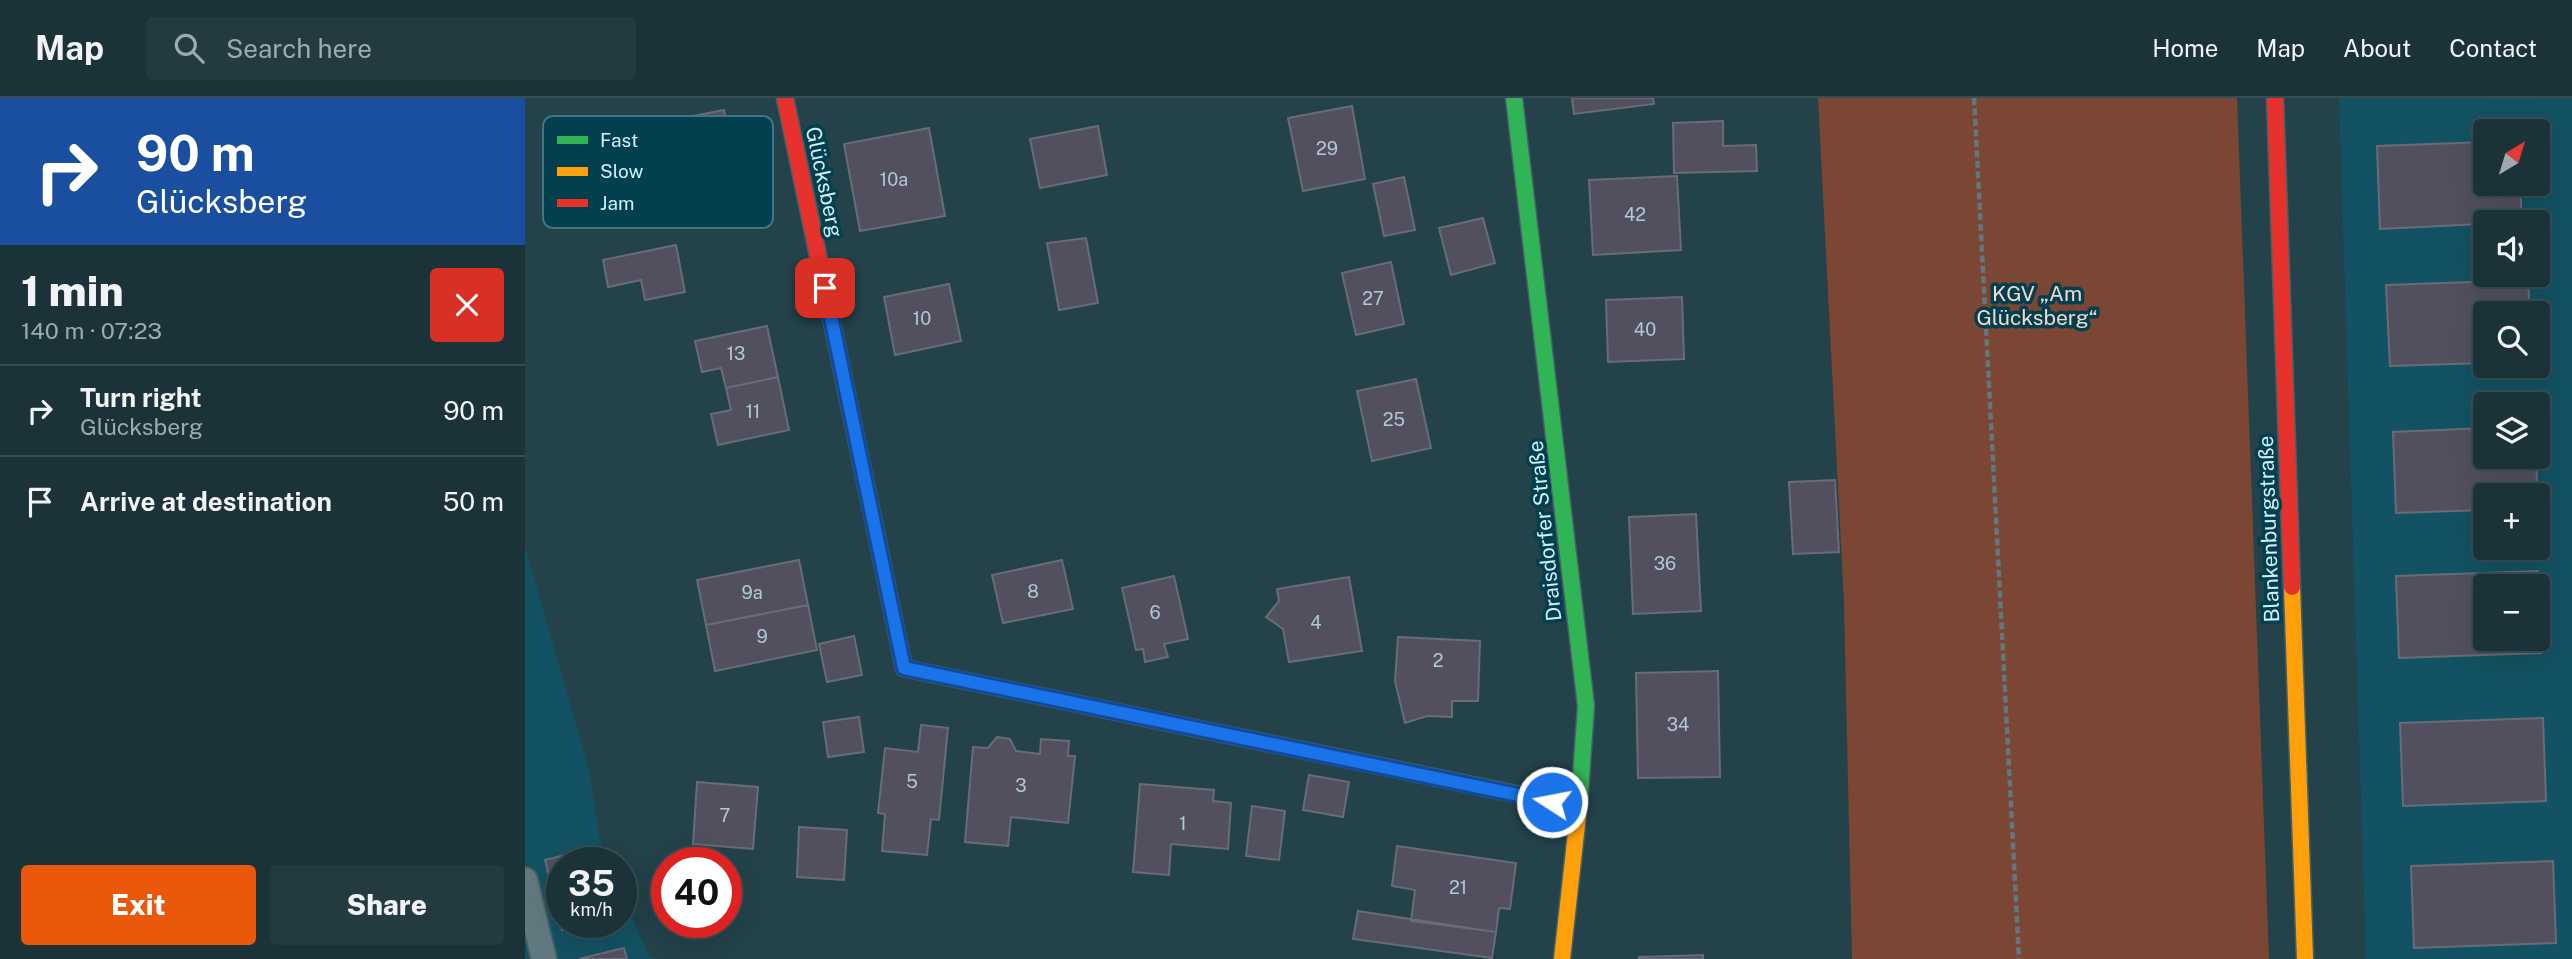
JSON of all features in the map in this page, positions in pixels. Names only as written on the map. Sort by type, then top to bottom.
[{"type":"street","name":"Glücksberg","points":[[785,98],[904,668],[1580,807]]},
{"type":"street","name":"Draisdorfer Straße","points":[[1514,98],[1586,706],[1580,807],[1562,959]]},
{"type":"street","name":"Blankenburgstraße","points":[[2275,98],[2305,959]]},
{"type":"lane","points":[[525,880],[544,959]]},
{"type":"path","points":[[1974,98],[2019,959]]},
{"type":"shaded area","points":[[2339,98],[2572,98],[2572,959],[2366,959]]},
{"type":"shaded area","points":[[525,547],[588,766],[603,847],[546,847],[546,938],[637,938],[637,928],[649,957],[657,959],[525,959]]},
{"type":"green space","name":"KGV „Am Glücksberg“","points":[[1818,98],[2237,98],[2269,959],[1852,959],[1844,604]]},
{"type":"building","points":[[1572,98],[1653,98],[1654,104],[1574,114]]},
{"type":"building","points":[[1352,106],[1365,179],[1303,191],[1288,118]]},
{"type":"building","points":[[724,110],[725,116],[693,116]]},
{"type":"building","points":[[1723,121],[1723,146],[1756,145],[1757,171],[1674,173],[1673,123]]},
{"type":"building","points":[[1098,126],[1107,175],[1040,188],[1030,139]]},
{"type":"building","points":[[929,128],[945,216],[860,231],[844,144]]},
{"type":"building","points":[[2473,142],[2473,196],[2521,196],[2521,210],[2473,210],[2473,224],[2380,229],[2377,146]]},
{"type":"building","points":[[1677,176],[1681,250],[1593,255],[1589,180]]},
{"type":"building","points":[[1404,177],[1415,230],[1384,236],[1373,184]]},
{"type":"building","points":[[1483,218],[1495,263],[1451,275],[1439,228]]},
{"type":"building","points":[[1086,238],[1098,303],[1059,310],[1047,243]]},
{"type":"building","points":[[676,245],[685,292],[645,300],[641,280],[608,287],[603,260]]},
{"type":"building","points":[[1391,262],[1404,324],[1356,335],[1342,273]]},
{"type":"building","points":[[2473,282],[2473,287],[2528,287],[2529,301],[2473,301],[2473,363],[2390,366],[2386,285]]},
{"type":"building","points":[[949,284],[961,341],[895,355],[884,297]]},
{"type":"building","points":[[1682,297],[1684,359],[1608,362],[1606,300]]},
{"type":"building","points":[[767,326],[778,377],[726,388],[721,368],[702,372],[695,341]]},
{"type":"building","points":[[778,377],[789,430],[718,445],[711,414],[731,410],[726,388]]},
{"type":"building","points":[[1416,379],[1431,448],[1372,461],[1357,391]]},
{"type":"building","points":[[2473,429],[2473,469],[2536,469],[2537,483],[2473,483],[2473,510],[2396,513],[2393,432]]},
{"type":"building","points":[[1835,480],[1839,552],[1793,554],[1789,482]]},
{"type":"building","points":[[1696,514],[1701,611],[1633,614],[1629,517]]},
{"type":"building","points":[[799,560],[808,605],[706,625],[697,580]]},
{"type":"building","points":[[1062,560],[1073,609],[1003,623],[992,575]]},
{"type":"building","points":[[2538,571],[2538,574],[2473,574],[2473,651],[2541,653],[2399,658],[2396,576]]},
{"type":"building","points":[[1174,576],[1188,639],[1164,644],[1168,657],[1145,662],[1143,649],[1136,650],[1122,588]]},
{"type":"building","points":[[1349,577],[1362,651],[1289,662],[1283,629],[1266,617],[1279,601],[1277,589]]},
{"type":"building","points":[[808,605],[817,650],[715,671],[706,625]]},
{"type":"building","points":[[854,636],[862,675],[827,682],[819,644]]},
{"type":"building","points":[[1398,637],[1480,641],[1478,701],[1452,701],[1452,717],[1427,716],[1405,723],[1395,681]]},
{"type":"building","points":[[1718,671],[1720,777],[1638,778],[1636,673]]},
{"type":"building","points":[[859,717],[864,752],[828,757],[823,722]]},
{"type":"building","points":[[2543,718],[2546,801],[2403,806],[2400,723]]},
{"type":"building","points":[[921,725],[948,728],[939,820],[931,819],[927,855],[882,851],[885,814],[878,813],[885,748],[918,752]]},
{"type":"building","points":[[997,737],[1010,739],[1016,751],[1040,754],[1041,739],[1069,741],[1068,756],[1075,756],[1068,823],[1011,817],[1008,846],[965,842],[973,747],[988,748]]},
{"type":"building","points":[[1309,775],[1349,782],[1343,817],[1303,810]]},
{"type":"building","points":[[697,782],[758,787],[753,849],[693,844]]},
{"type":"building","points":[[1140,784],[1214,790],[1213,801],[1231,803],[1228,849],[1171,844],[1169,875],[1133,872]]},
{"type":"building","points":[[1252,806],[1285,811],[1279,860],[1246,856]]},
{"type":"building","points":[[799,827],[847,830],[844,880],[797,877]]},
{"type":"building","points":[[1397,846],[1516,863],[1510,909],[1499,908],[1496,932],[1411,921],[1415,890],[1392,886]]},
{"type":"building","points":[[2553,861],[2556,943],[2414,948],[2411,866]]},
{"type":"building","points":[[1358,911],[1496,932],[1492,958],[1353,939]]},
{"type":"building","points":[[624,948],[627,959],[579,959]]},
{"type":"building","points":[[1703,955],[1703,959],[1639,959],[1639,957]]},
{"type":"traffic: fast","points":[[1514,98],[1586,706],[1579,806]]},
{"type":"traffic: fast","points":[[1136,716],[1579,807]]},
{"type":"traffic: slow","points":[[876,533],[904,668],[1136,716]]},
{"type":"traffic: slow","points":[[2292,587],[2305,959]]},
{"type":"traffic: slow","points":[[1562,959],[1579,806]]},
{"type":"traffic: jam","points":[[785,98],[876,533]]},
{"type":"traffic: jam","points":[[2275,98],[2292,587]]},
{"type":"route","points":[[825,288],[904,668],[1552,802]]}]
